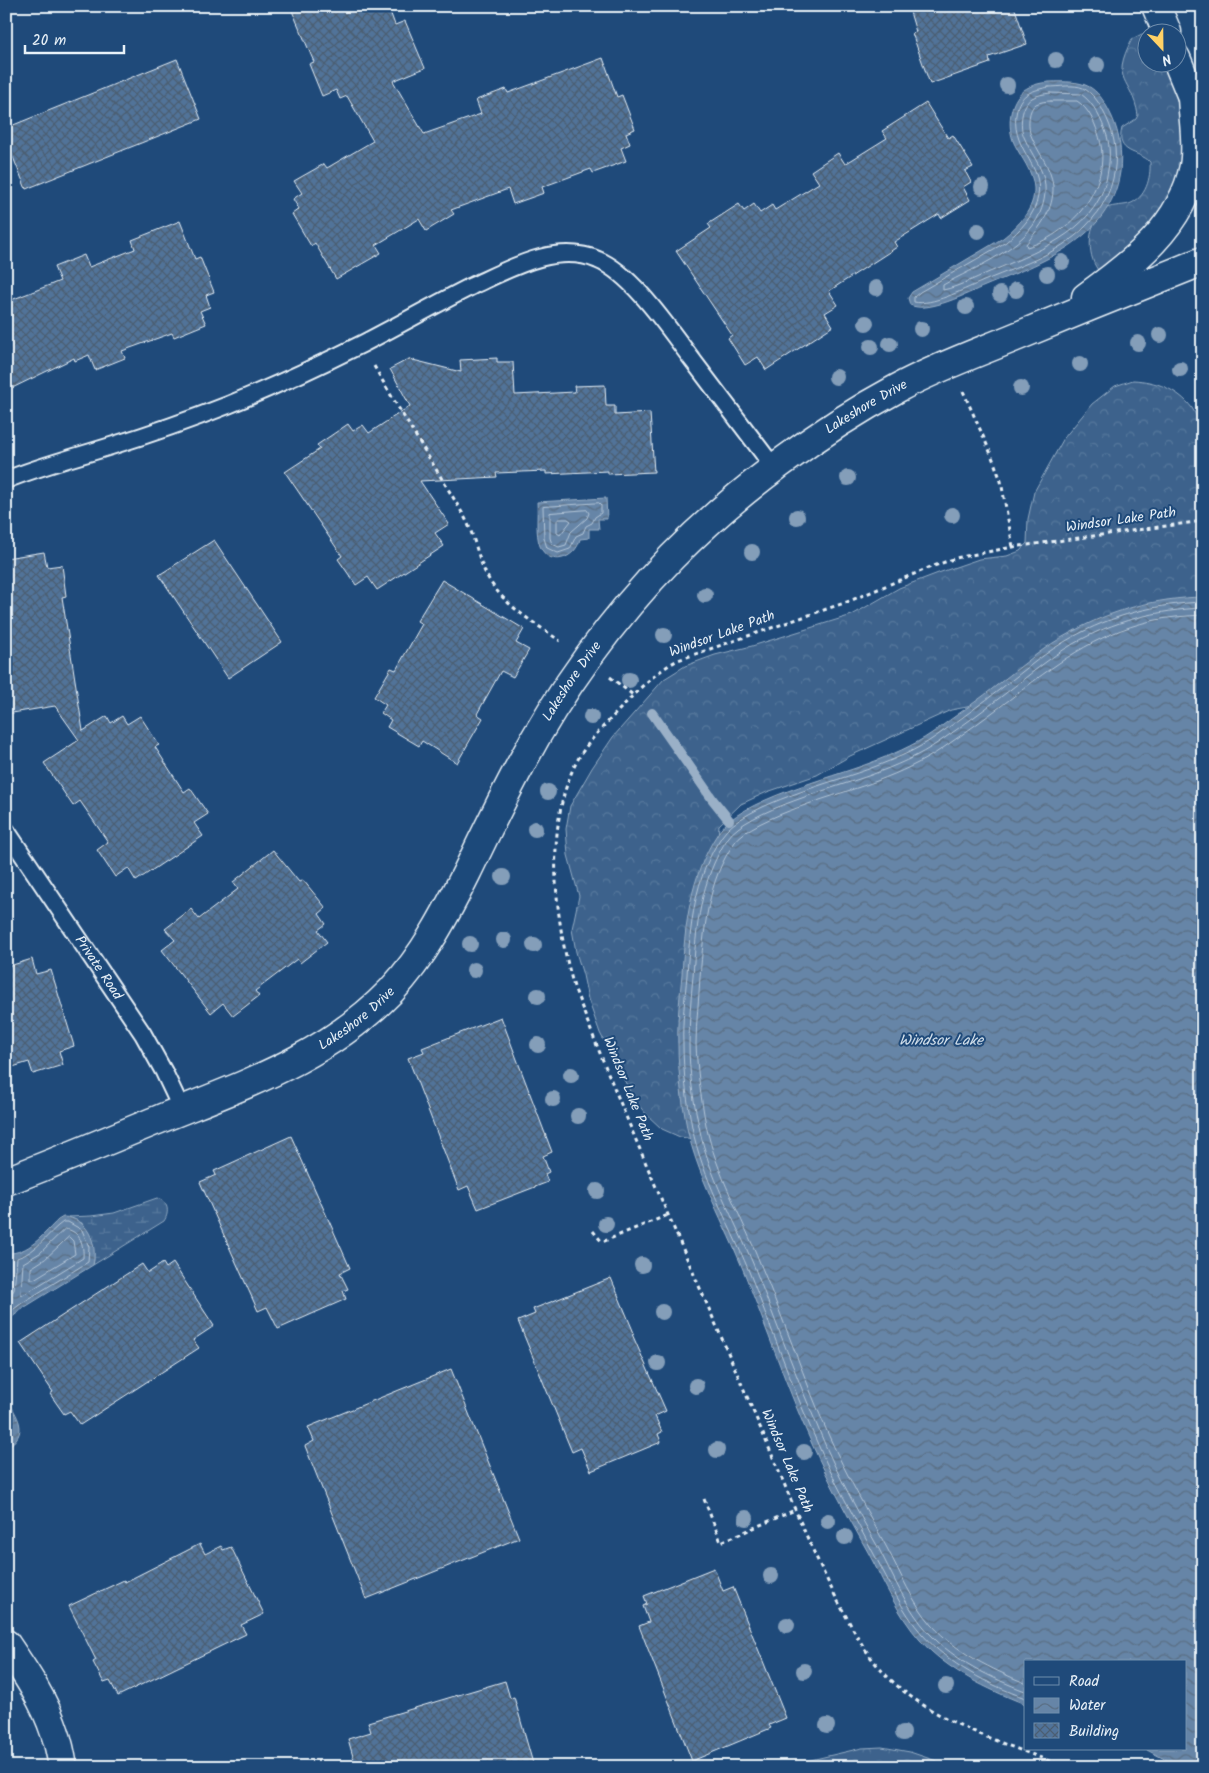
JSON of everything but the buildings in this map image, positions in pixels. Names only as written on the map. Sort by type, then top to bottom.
[{"type":"street","points":[[1156,6],[1163,22]]},
{"type":"street","points":[[1182,72],[1203,125]]},
{"type":"street","points":[[1052,322],[1134,261],[1166,227],[1183,197],[1194,167],[1195,143],[1192,97]]},
{"type":"street","name":"Lakeshore Drive","points":[[12,1183],[262,1078],[320,1048],[346,1031],[392,990],[428,944],[523,760],[548,717],[586,660],[626,607],[670,558],[723,509],[825,432],[914,380],[951,363],[1203,261]]},
{"type":"street","points":[[6,1644],[49,1715],[63,1767]]},
{"type":"lane","points":[[6,480],[191,419],[276,384],[361,344],[513,266],[556,256],[591,257],[612,266],[636,289],[664,322],[775,469]]},
{"type":"lane","name":"Private Road","points":[[6,830],[143,1034],[182,1110]]},
{"type":"path","points":[[361,344],[464,518],[482,567],[492,584],[518,611],[586,660]]},
{"type":"path","points":[[951,363],[996,469],[1005,499],[1013,547]]},
{"type":"path","name":"Windsor Lake Path","points":[[1065,1767],[947,1719],[907,1693],[882,1671],[868,1652],[837,1598],[796,1510],[668,1216],[581,1006],[569,970],[556,884],[556,849],[561,808],[570,777],[583,751],[596,734],[645,683],[668,665],[847,602],[945,562],[1013,547],[1203,520]]},
{"type":"path","points":[[593,1230],[602,1242],[668,1216]]},
{"type":"path","points":[[704,1499],[721,1542],[796,1510]]},
{"type":"green space","points":[[1136,37],[1136,72],[1177,72],[1182,91],[1184,187],[1129,249],[1123,250],[1116,255],[1104,271],[1098,270],[1090,247],[1094,223],[1106,208],[1129,204],[1140,197],[1146,187],[1150,174],[1150,162],[1129,151],[1122,143],[1121,137],[1122,128],[1136,119],[1138,115],[1122,72],[1125,53],[1132,39]]},
{"type":"green space","points":[[1133,380],[1158,384],[1173,391],[1192,408],[1202,429],[1203,605],[988,703],[951,710],[850,756],[817,775],[767,792],[741,804],[719,825],[694,1139],[680,1137],[662,1129],[635,1101],[600,1033],[588,999],[576,952],[572,929],[579,896],[568,855],[566,829],[570,806],[592,768],[613,737],[664,679],[685,666],[715,655],[752,646],[852,615],[899,588],[941,572],[979,559],[1007,556],[1020,551],[1027,543],[1028,519],[1034,492],[1064,438],[1092,404],[1115,386]]},
{"type":"green space","points":[[157,1198],[161,1199],[167,1207],[164,1221],[93,1265],[94,1259],[82,1223],[68,1217],[114,1213]]},
{"type":"green space","points":[[882,1747],[910,1752],[954,1767],[781,1767],[862,1748]]},
{"type":"water","points":[[1049,82],[1071,82],[1088,86],[1094,90],[1106,105],[1115,124],[1120,144],[1120,172],[1114,195],[1102,215],[1087,232],[1069,246],[1028,268],[948,302],[927,307],[910,305],[908,298],[912,292],[1003,238],[1020,222],[1029,210],[1034,196],[1034,188],[1029,170],[1012,137],[1010,122],[1012,107],[1024,90]]},
{"type":"water","points":[[606,498],[607,519],[598,519],[599,529],[589,529],[589,538],[580,539],[578,546],[573,552],[562,558],[556,559],[544,553],[540,546],[538,535],[537,502]]},
{"type":"water","name":"Windsor Lake","points":[[1203,597],[1203,1767],[1180,1767],[1147,1750],[1186,1750],[1186,1660],[1024,1660],[1024,1704],[996,1692],[956,1670],[931,1651],[912,1630],[892,1599],[839,1500],[812,1444],[737,1254],[712,1201],[698,1165],[687,1128],[682,1097],[678,1027],[687,919],[695,884],[709,849],[718,833],[729,821],[765,800],[870,763],[917,742],[976,702],[1043,650],[1086,625],[1134,607],[1185,598]]},
{"type":"water","points":[[63,1217],[72,1218],[79,1222],[89,1233],[94,1249],[93,1265],[25,1307],[6,1322],[6,1295],[11,1278],[11,1253],[18,1252],[31,1245]]},
{"type":"water","points":[[6,1397],[20,1424],[20,1430],[14,1442],[6,1448]]},
{"type":"waterway","points":[[652,713],[729,820]]}]
